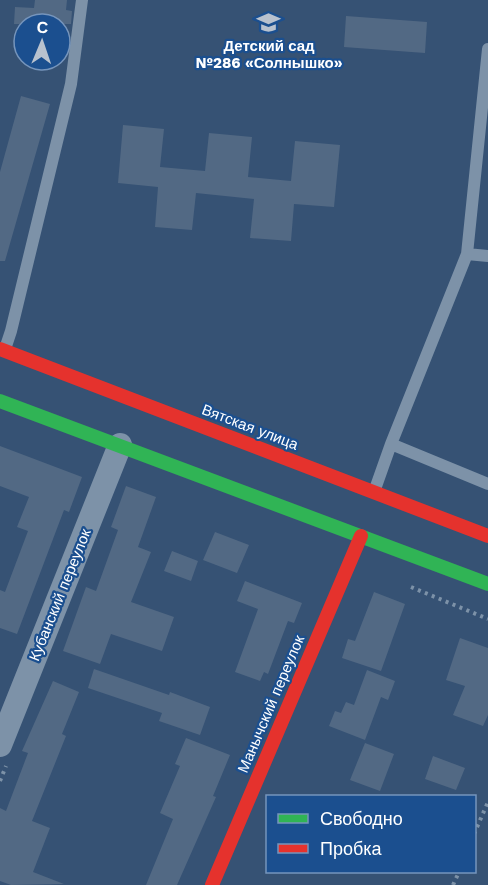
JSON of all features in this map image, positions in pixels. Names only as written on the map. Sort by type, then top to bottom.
[{"type":"main road","name":"Вятская улица","points":[[2,349],[488,536]]},
{"type":"main road","points":[[0,401],[488,584]]},
{"type":"main road","name":"Манычский переулок","points":[[212,885],[361,536]]},
{"type":"street","name":"Кубанский переулок","points":[[0,745],[120,445]]},
{"type":"lane","points":[[2,349],[11,331],[72,84],[82,0]]},
{"type":"lane","points":[[374,493],[391,444],[467,254],[488,49]]},
{"type":"lane","points":[[467,254],[488,256]]},
{"type":"lane","points":[[391,444],[488,484]]},
{"type":"path","points":[[476,829],[488,802]]},
{"type":"building","points":[[35,0],[67,0],[66,10],[72,12],[15,12],[15,7],[34,8]]},
{"type":"building","points":[[346,16],[427,22],[425,53],[344,47]]},
{"type":"building","points":[[21,96],[50,104],[5,261],[0,261],[0,172]]},
{"type":"building","points":[[123,125],[164,129],[160,167],[205,171],[209,133],[252,137],[248,177],[291,181],[295,141],[340,145],[334,207],[294,204],[291,241],[250,238],[254,199],[196,193],[192,230],[155,227],[158,187],[118,183]]},
{"type":"building","points":[[0,446],[82,477],[69,512],[64,510],[17,634],[0,628],[0,590],[5,592],[28,531],[17,527],[29,497],[0,486]]},
{"type":"building","points":[[126,486],[156,497],[138,547],[151,552],[131,602],[174,617],[162,651],[111,634],[100,664],[63,651],[86,587],[96,591],[118,530],[111,527]]},
{"type":"building","points":[[215,532],[249,545],[237,573],[203,560]]},
{"type":"building","points":[[172,551],[198,561],[191,581],[164,571]]},
{"type":"building","points":[[245,581],[302,603],[294,623],[288,621],[268,674],[264,672],[260,681],[235,672],[258,609],[237,601]]},
{"type":"building","points":[[374,592],[405,604],[381,671],[342,658],[348,639],[355,641]]},
{"type":"building","points":[[460,638],[488,648],[488,715],[483,726],[453,715],[465,686],[446,680]]},
{"type":"building","points":[[94,669],[169,695],[170,692],[210,707],[200,735],[159,721],[162,713],[88,688]]},
{"type":"building","points":[[367,670],[395,681],[388,700],[381,697],[365,740],[329,726],[335,711],[341,713],[346,702],[354,705]]},
{"type":"building","points":[[53,681],[79,692],[62,734],[66,736],[32,821],[50,828],[33,872],[64,884],[11,885],[0,881],[0,808],[6,811],[28,753],[22,751]]},
{"type":"building","points":[[186,738],[230,755],[213,796],[216,797],[177,885],[146,885],[173,819],[160,813],[180,766],[175,764]]},
{"type":"building","points":[[365,743],[394,754],[380,791],[350,780]]},
{"type":"building","points":[[433,756],[465,768],[456,790],[425,779]]},
{"type":"traffic: fast","points":[[0,401],[488,584]]},
{"type":"traffic: jam","points":[[0,349],[488,536]]},
{"type":"traffic: jam","points":[[212,885],[361,536]]},
{"type":"place","name":"Детский сад №286 «Солнышко»","points":[[269,22]]}]
